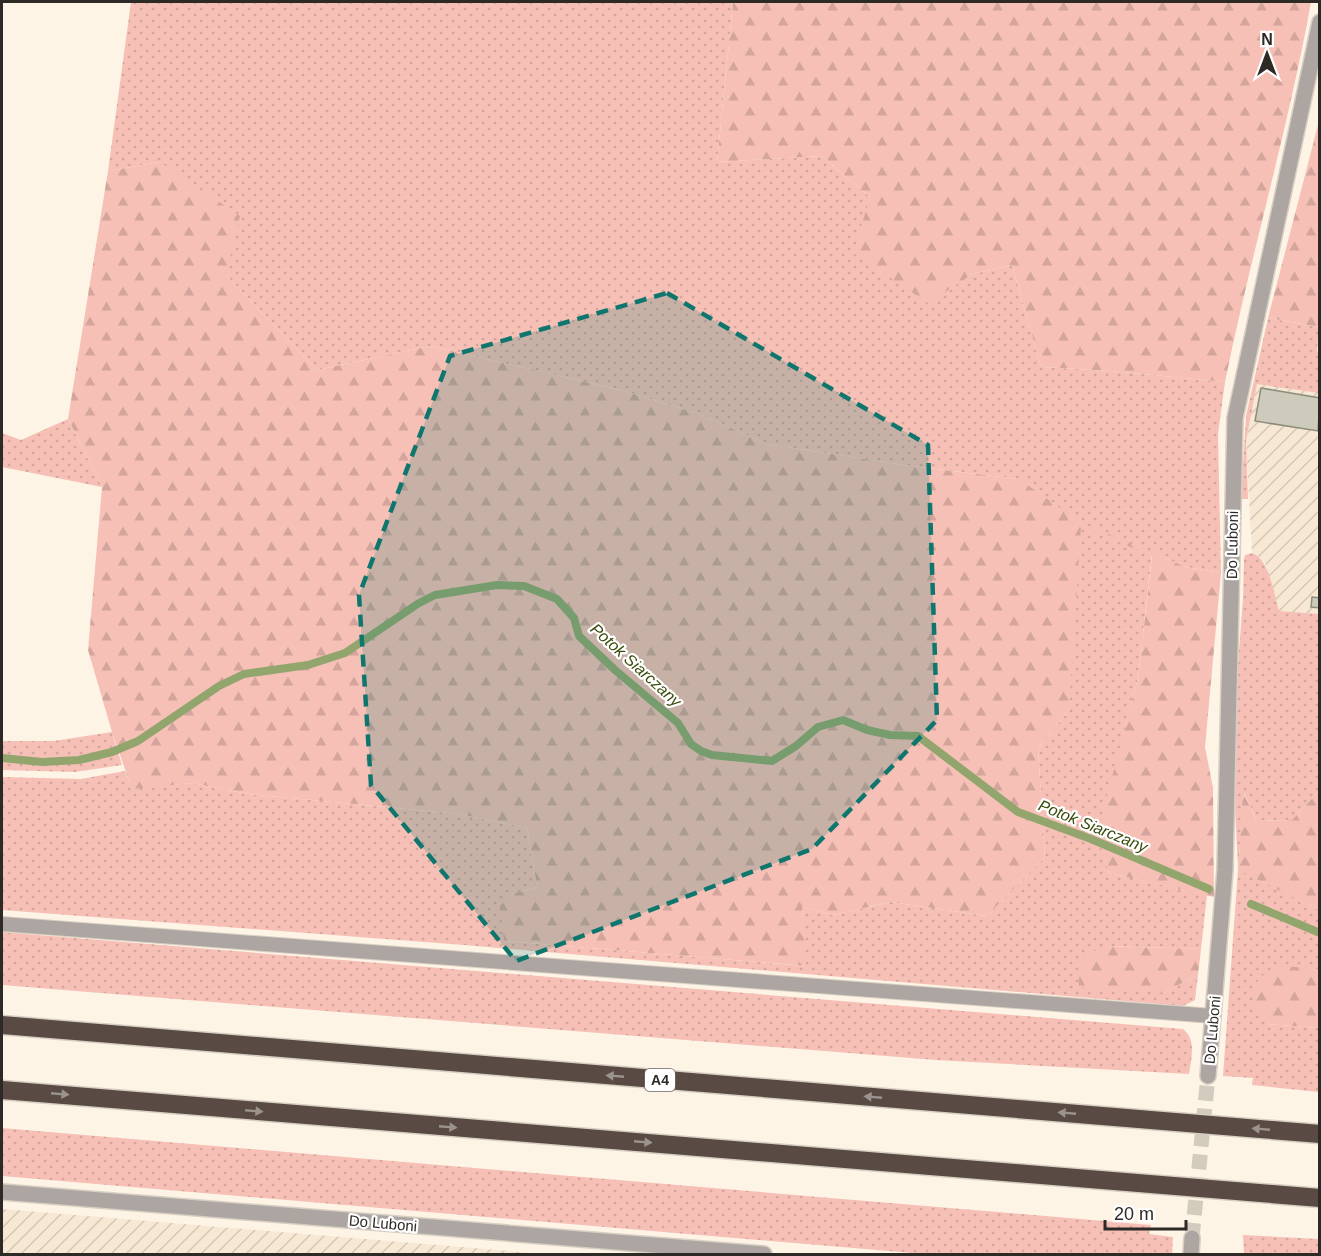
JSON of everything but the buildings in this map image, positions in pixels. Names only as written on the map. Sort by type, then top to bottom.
[{"type":"highway","name":"A4","points":[[2,1025],[1320,1134]]},
{"type":"highway","points":[[2,1090],[1320,1198]]},
{"type":"street","name":"Do Luboni","points":[[1208,1076],[1225,870],[1235,418],[1320,22]]},
{"type":"street","name":"Do Luboni","points":[[2,1192],[764,1254]]},
{"type":"street","points":[[1191,1254],[1192,1238]]},
{"type":"lane","points":[[2,924],[1213,1016]]},
{"type":"highlighted area","points":[[667,293],[928,445],[937,720],[812,849],[516,961],[371,785],[359,595],[450,356]]},
{"type":"shaded area","points":[[1257,383],[1319,393],[1319,614],[1279,611],[1265,563],[1252,553],[1246,441]]},
{"type":"shaded area","points":[[3,1209],[545,1254],[2,1254]]},
{"type":"green space","points":[[131,2],[733,2],[717,162],[821,156],[870,197],[928,302],[973,274],[1012,265],[1041,367],[1225,382],[1218,434],[1221,573],[1186,567],[1152,553],[1138,678],[1098,834],[1109,873],[1207,895],[1201,949],[1106,946],[1163,993],[1198,975],[1195,1000],[1183,1006],[464,945],[2,910],[2,777],[81,779],[125,771],[132,788],[192,783],[248,794],[459,814],[527,828],[537,887],[511,894],[504,941],[805,966],[802,907],[833,915],[891,902],[987,916],[1045,857],[1038,749],[1069,710],[1019,479],[904,465],[767,444],[699,414],[621,390],[430,346],[317,370],[226,275],[160,162],[108,171]]},
{"type":"green space","points":[[733,2],[1311,2],[1292,97],[1225,382],[1041,367],[1012,265],[973,274],[928,303],[853,253],[870,197],[821,156],[717,162]]},
{"type":"green space","points":[[1319,121],[1319,327],[1268,318]]},
{"type":"green space","points":[[160,162],[240,216],[226,275],[317,370],[430,346],[621,390],[699,414],[767,444],[904,465],[1019,479],[1080,522],[1186,567],[1221,573],[1205,747],[1213,788],[1214,897],[1109,873],[1097,834],[1138,678],[1152,556],[1081,526],[1069,710],[1038,749],[1045,857],[987,916],[891,902],[833,915],[802,907],[806,966],[504,941],[500,906],[511,894],[537,887],[527,828],[459,814],[248,794],[192,783],[132,789],[112,732],[88,650],[102,487],[68,419],[108,171]]},
{"type":"green space","points":[[1268,318],[1319,327],[1317,351],[1319,353],[1319,393],[1257,384],[1246,441],[1248,499],[1241,499],[1246,416]]},
{"type":"green space","points":[[68,419],[102,487],[2,467],[2,433],[21,440]]},
{"type":"green space","points":[[1252,553],[1258,556],[1267,569],[1279,611],[1319,614],[1319,791],[1292,820],[1257,821],[1244,793],[1238,869],[1319,910],[1319,969],[1267,1024],[1319,1028],[1319,1092],[1252,1085],[1253,1078],[1223,1076],[1238,870],[1232,743],[1244,559],[1245,555]]},
{"type":"green space","points":[[112,732],[122,765],[75,772],[2,770],[2,741],[54,741]]},
{"type":"green space","points":[[1319,791],[1319,910],[1238,870],[1243,792],[1257,821],[1292,820]]},
{"type":"green space","points":[[2,932],[1183,1029],[1192,1044],[1192,1056],[1189,1074],[936,1060],[2,985]]},
{"type":"green space","points":[[1106,946],[1201,949],[1198,975],[1163,993],[1079,987],[1078,958]]},
{"type":"green space","points":[[1284,966],[1319,969],[1319,1028],[1267,1024],[1256,1008],[1252,987],[1267,971]]},
{"type":"green space","points":[[2,1128],[1151,1225],[1149,1234],[1173,1237],[1172,1254],[924,1254],[2,1176]]},
{"type":"green space","points":[[1243,1235],[1319,1239],[1319,1254],[1244,1254]]},
{"type":"waterway","name":"Potok Siarczany","points":[[2,758],[42,762],[79,760],[112,752],[138,741],[219,686],[244,674],[308,665],[345,653],[419,603],[435,595],[497,585],[524,586],[557,599],[574,618],[579,636],[678,723],[691,744],[701,751],[712,755],[772,761],[796,746],[818,727],[843,720],[867,730],[890,735],[918,736],[1018,812],[1091,839],[1209,889]]},
{"type":"waterway","points":[[1251,904],[1320,933]]},
{"type":"tunnel","points":[[1192,1238],[1208,1076]]}]
